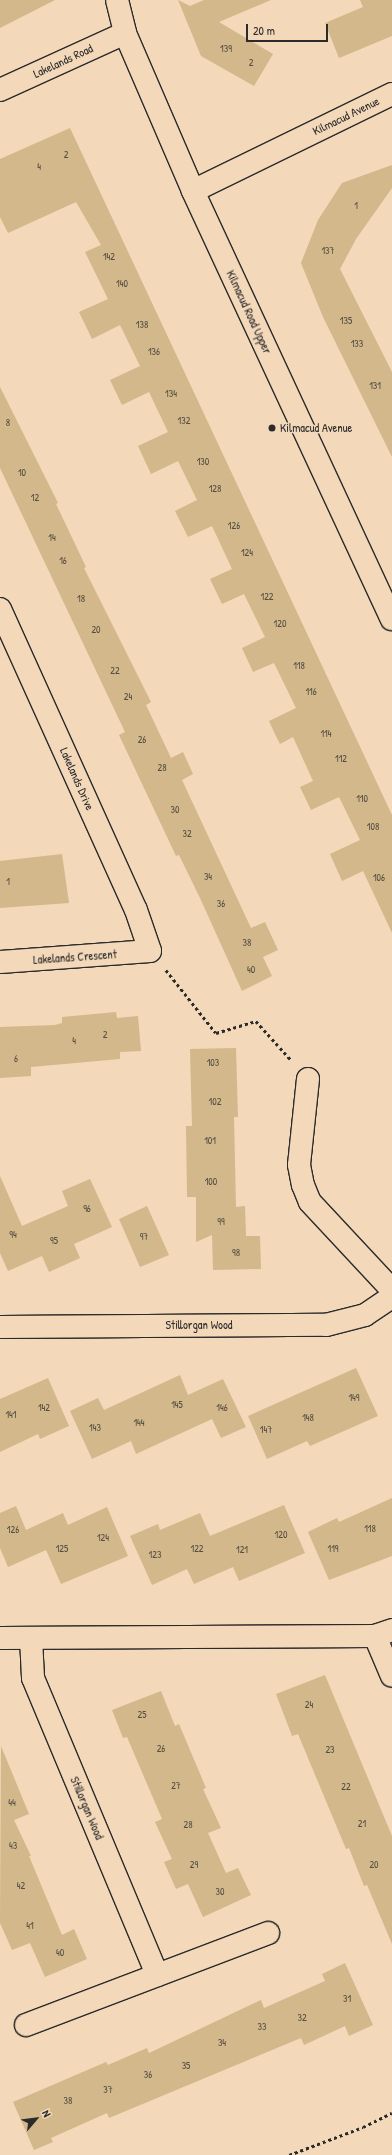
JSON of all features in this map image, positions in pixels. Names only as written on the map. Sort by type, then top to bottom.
[{"type":"street","name":"Kilmacud Road Upper","points":[[117,0],[125,33],[193,192],[392,619]]},
{"type":"street","name":"Lakelands Road","points":[[0,90],[125,33]]},
{"type":"street","name":"Kilmacud Avenue","points":[[193,192],[392,94]]},
{"type":"street","name":"Lakelands Drive","points":[[0,609],[132,903],[150,951]]},
{"type":"street","name":"Lakelands Crescent","points":[[0,962],[150,951]]},
{"type":"street","points":[[308,1080],[299,1165],[310,1202],[392,1290]]},
{"type":"street","name":"Stillorgan Wood","points":[[0,1327],[326,1324],[365,1315],[392,1297]]},
{"type":"street","points":[[0,1638],[384,1633],[392,1676]]},
{"type":"street","name":"Stillorgan Wood","points":[[31,1638],[33,1678],[157,1975]]},
{"type":"street","points":[[26,2025],[268,1933]]},
{"type":"path","points":[[150,951],[216,1033],[256,1021],[308,1080]]},
{"type":"path","points":[[288,2155],[363,2127],[392,2113]]},
{"type":"building","points":[[0,0],[55,0],[0,28]]},
{"type":"building","points":[[178,0],[190,6],[204,0],[271,0],[219,22],[273,54],[254,86],[201,56]]},
{"type":"building","points":[[360,0],[392,0],[392,36],[339,58],[325,23],[363,7]]},
{"type":"building","points":[[70,128],[392,815],[392,933],[363,871],[342,881],[330,854],[360,840],[339,797],[311,810],[300,787],[313,781],[293,737],[280,744],[269,721],[296,708],[274,663],[253,672],[242,648],[265,637],[244,594],[222,604],[210,579],[232,569],[212,526],[188,537],[175,511],[197,500],[178,461],[151,474],[138,446],[168,432],[149,392],[122,405],[110,380],[140,366],[120,325],[92,339],[79,312],[108,299],[85,252],[101,245],[76,202],[8,233],[0,217],[0,159]]},
{"type":"building","points":[[392,165],[392,188],[356,239],[340,269],[392,372],[392,457],[323,317],[301,263],[318,220],[342,183]]},
{"type":"building","points":[[0,387],[58,503],[56,504],[86,567],[84,568],[151,702],[146,705],[171,758],[183,752],[193,774],[182,780],[251,928],[265,922],[278,950],[263,957],[272,976],[242,991],[200,898],[179,855],[176,856],[119,735],[125,732],[0,468]]},
{"type":"building","points":[[62,854],[69,903],[0,908],[0,861]]},
{"type":"building","points":[[116,1012],[117,1018],[138,1016],[141,1051],[120,1052],[120,1059],[31,1067],[31,1076],[0,1078],[0,1027],[55,1025],[62,1023],[62,1017]]},
{"type":"building","points":[[236,1048],[238,1117],[234,1117],[236,1207],[245,1206],[246,1236],[260,1236],[261,1269],[213,1270],[212,1235],[196,1242],[196,1197],[187,1197],[186,1126],[192,1126],[190,1049]]},
{"type":"building","points":[[0,1176],[22,1226],[68,1206],[62,1191],[90,1179],[112,1227],[74,1244],[80,1258],[49,1272],[42,1256],[8,1271],[0,1253]]},
{"type":"building","points":[[147,1206],[169,1255],[140,1267],[119,1219]]},
{"type":"building","points":[[356,1368],[378,1416],[310,1446],[307,1441],[267,1459],[248,1416]]},
{"type":"building","points":[[180,1375],[188,1395],[223,1379],[246,1427],[221,1438],[212,1419],[136,1454],[131,1441],[92,1459],[70,1411],[98,1398],[104,1410]]},
{"type":"building","points":[[48,1378],[69,1426],[40,1439],[38,1434],[0,1452],[0,1399]]},
{"type":"building","points":[[392,1498],[392,1556],[329,1580],[308,1532],[337,1518],[339,1522]]},
{"type":"building","points":[[284,1505],[305,1553],[239,1581],[233,1567],[194,1584],[187,1569],[152,1585],[130,1536],[158,1524],[160,1530],[200,1513],[210,1536]]},
{"type":"building","points":[[16,1506],[26,1530],[63,1513],[68,1525],[107,1507],[128,1556],[61,1584],[46,1550],[8,1567],[0,1548],[0,1513]]},
{"type":"building","points":[[325,1675],[392,1836],[392,1944],[367,1885],[364,1886],[349,1848],[346,1849],[298,1734],[292,1736],[276,1694]]},
{"type":"building","points":[[161,1691],[175,1726],[179,1724],[206,1788],[203,1789],[221,1828],[208,1833],[226,1873],[238,1868],[251,1895],[203,1917],[188,1884],[176,1889],[164,1862],[172,1859],[155,1822],[162,1819],[127,1737],[123,1738],[112,1710]]},
{"type":"building","points":[[1,1746],[29,1814],[14,1820],[31,1856],[29,1856],[62,1935],[74,1929],[87,1959],[45,1977],[30,1943],[12,1950],[0,1923]]},
{"type":"building","points":[[345,1963],[373,2025],[349,2036],[345,2026],[304,2045],[301,2038],[109,2118],[107,2113],[51,2138],[53,2142],[34,2150],[13,2102],[106,2062],[108,2065],[147,2048],[149,2053],[261,2000],[264,2008],[325,1981],[322,1974]]},
{"type":"place","name":"Kilmacud Avenue","points":[[272,428]]}]
